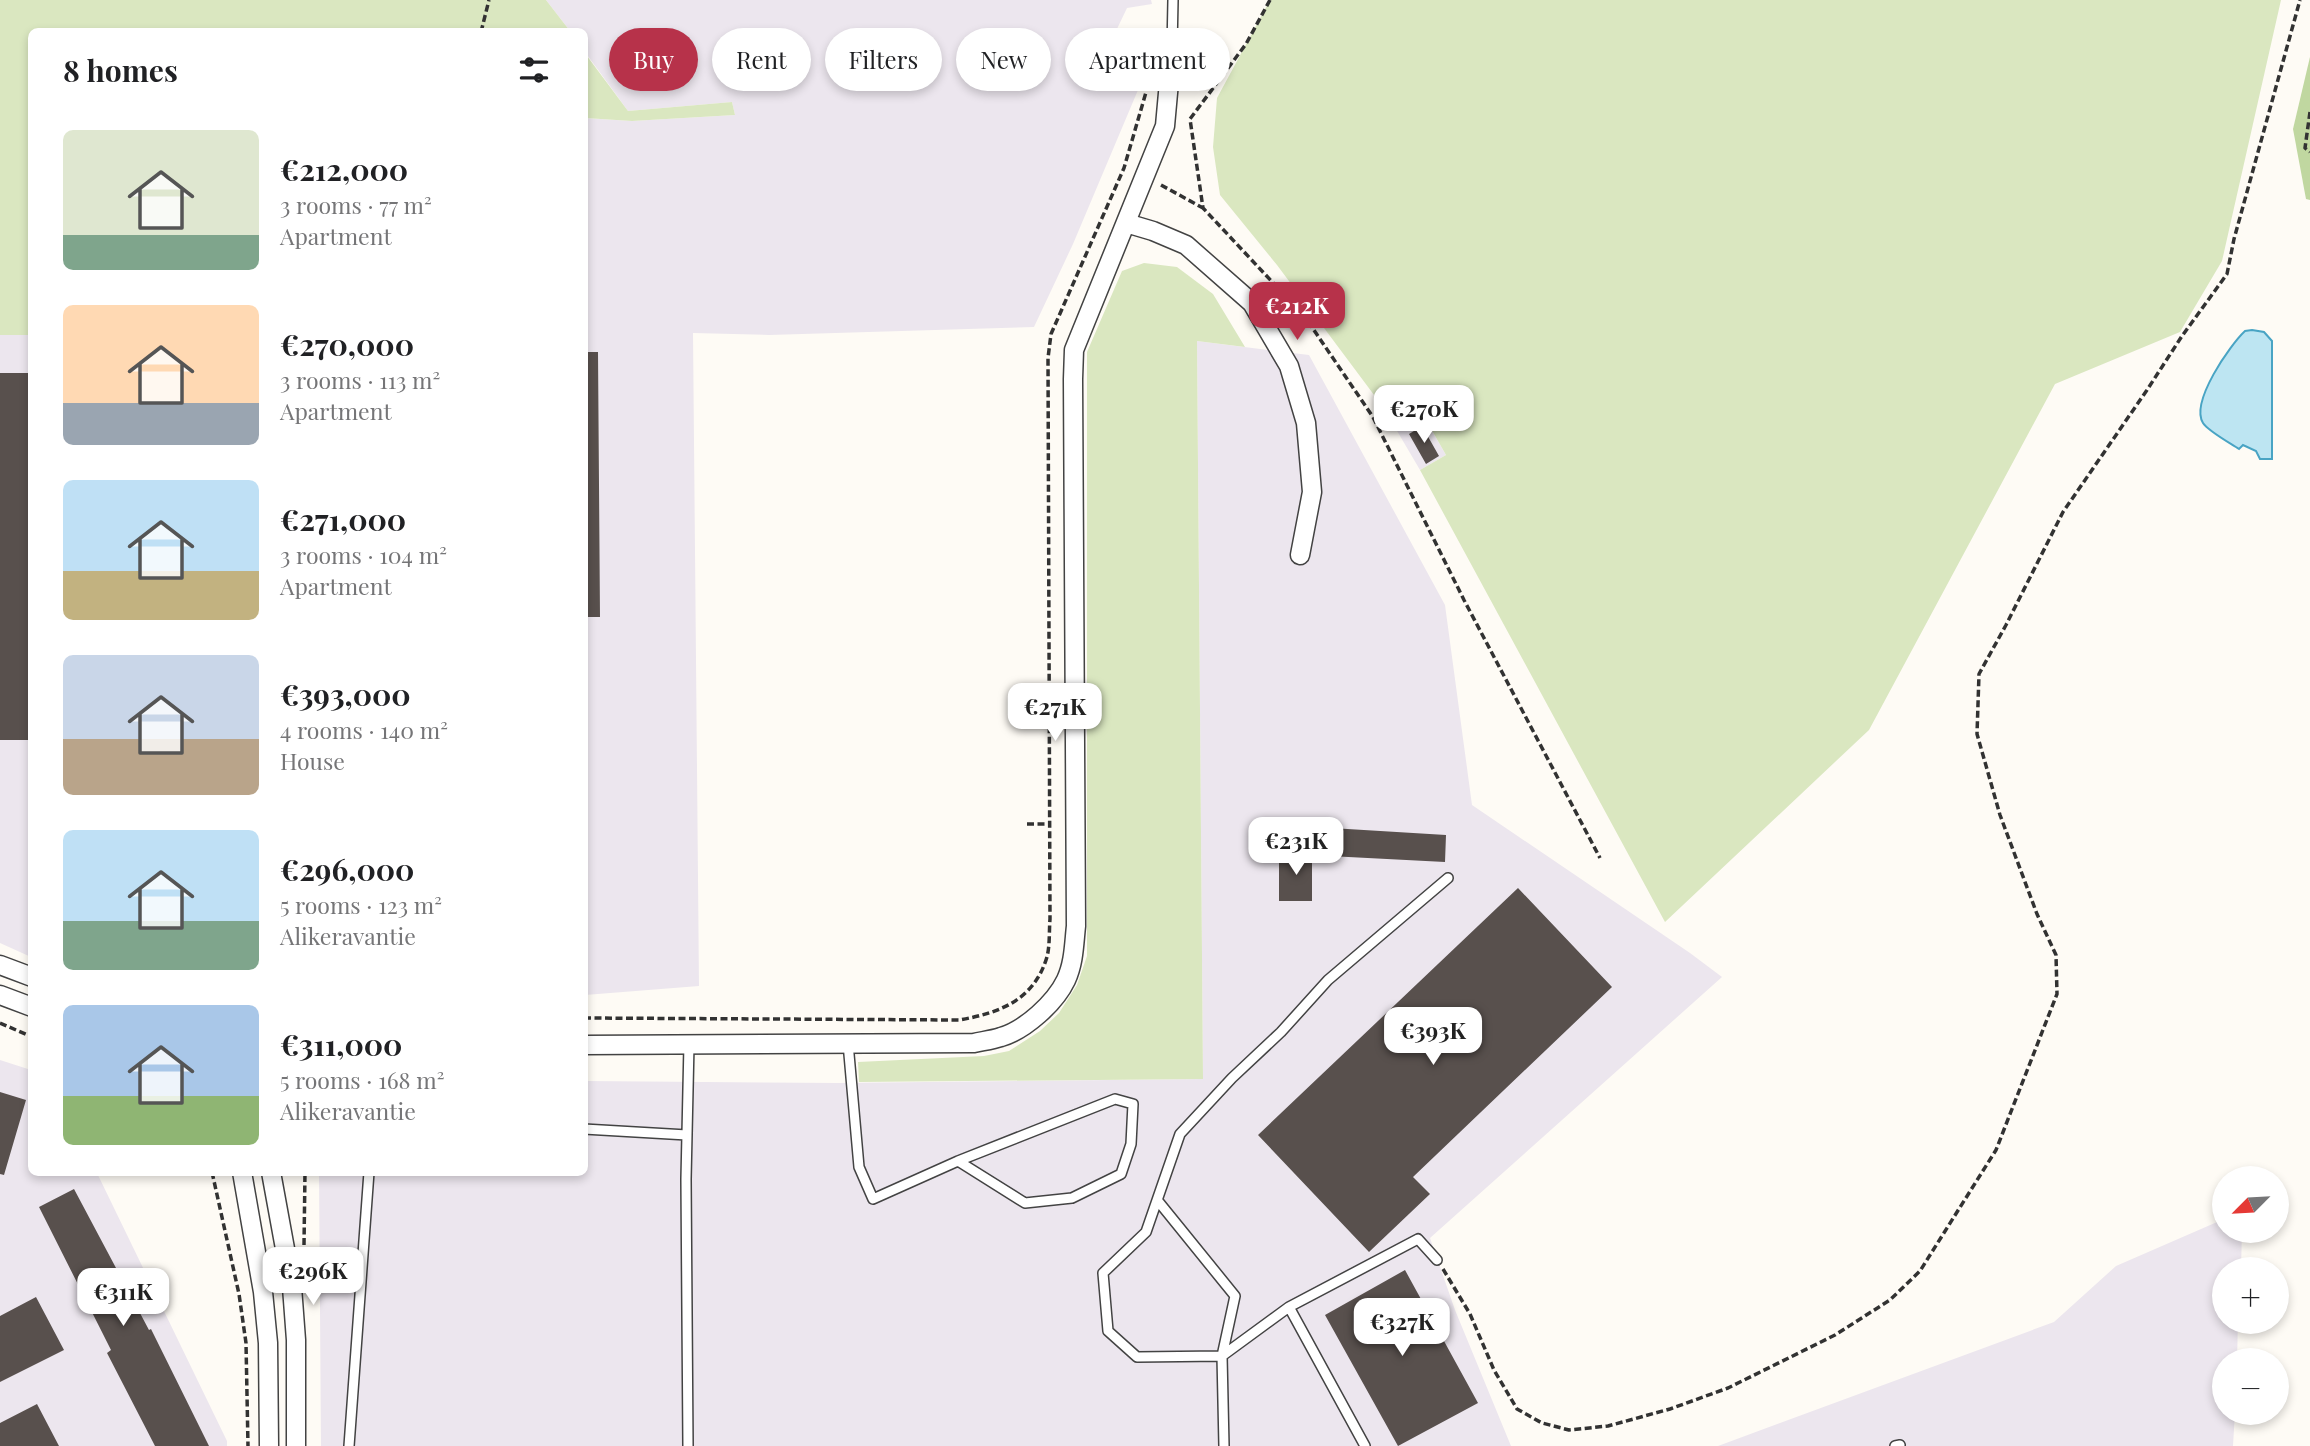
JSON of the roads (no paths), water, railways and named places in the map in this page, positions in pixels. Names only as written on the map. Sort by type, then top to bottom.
[{"type":"street","points":[[588,1045],[974,1044],[1003,1037],[1030,1021],[1050,1004],[1066,980],[1073,956],[1076,926],[1074,350],[1165,126],[1168,91]]},
{"type":"street","points":[[1126,223],[1153,231],[1186,246],[1252,303],[1289,366],[1306,423],[1312,492],[1300,555]]},
{"type":"street","points":[[0,965],[28,976]]},
{"type":"street","points":[[0,995],[28,1006]]},
{"type":"street","points":[[243,1176],[263,1292],[268,1343],[269,1446]]},
{"type":"street","points":[[272,1176],[292,1287],[296,1340],[296,1446]]},
{"type":"lane","points":[[1172,28],[1173,0]]},
{"type":"lane","points":[[1437,1260],[1418,1239],[1289,1307],[1222,1356],[1137,1357],[1108,1331],[1103,1273],[1146,1232],[1180,1135],[1231,1078],[1281,1032],[1328,980],[1448,878]]},
{"type":"lane","points":[[848,1043],[859,1167],[873,1199],[958,1161],[1115,1099],[1133,1104],[1131,1144],[1121,1174],[1072,1198],[1025,1203],[958,1161]]},
{"type":"lane","points":[[688,1446],[689,1044]]},
{"type":"lane","points":[[588,1129],[687,1135]]},
{"type":"lane","points":[[349,1446],[369,1176]]},
{"type":"lane","points":[[1158,1200],[1235,1296],[1222,1356],[1224,1446]]},
{"type":"lane","points":[[1289,1307],[1365,1446]]},
{"type":"water","points":[[2245,331],[2264,332],[2272,341],[2272,459],[2260,459],[2256,451],[2243,445],[2239,449],[2206,426],[2200,414],[2207,388],[2230,348]]}]
